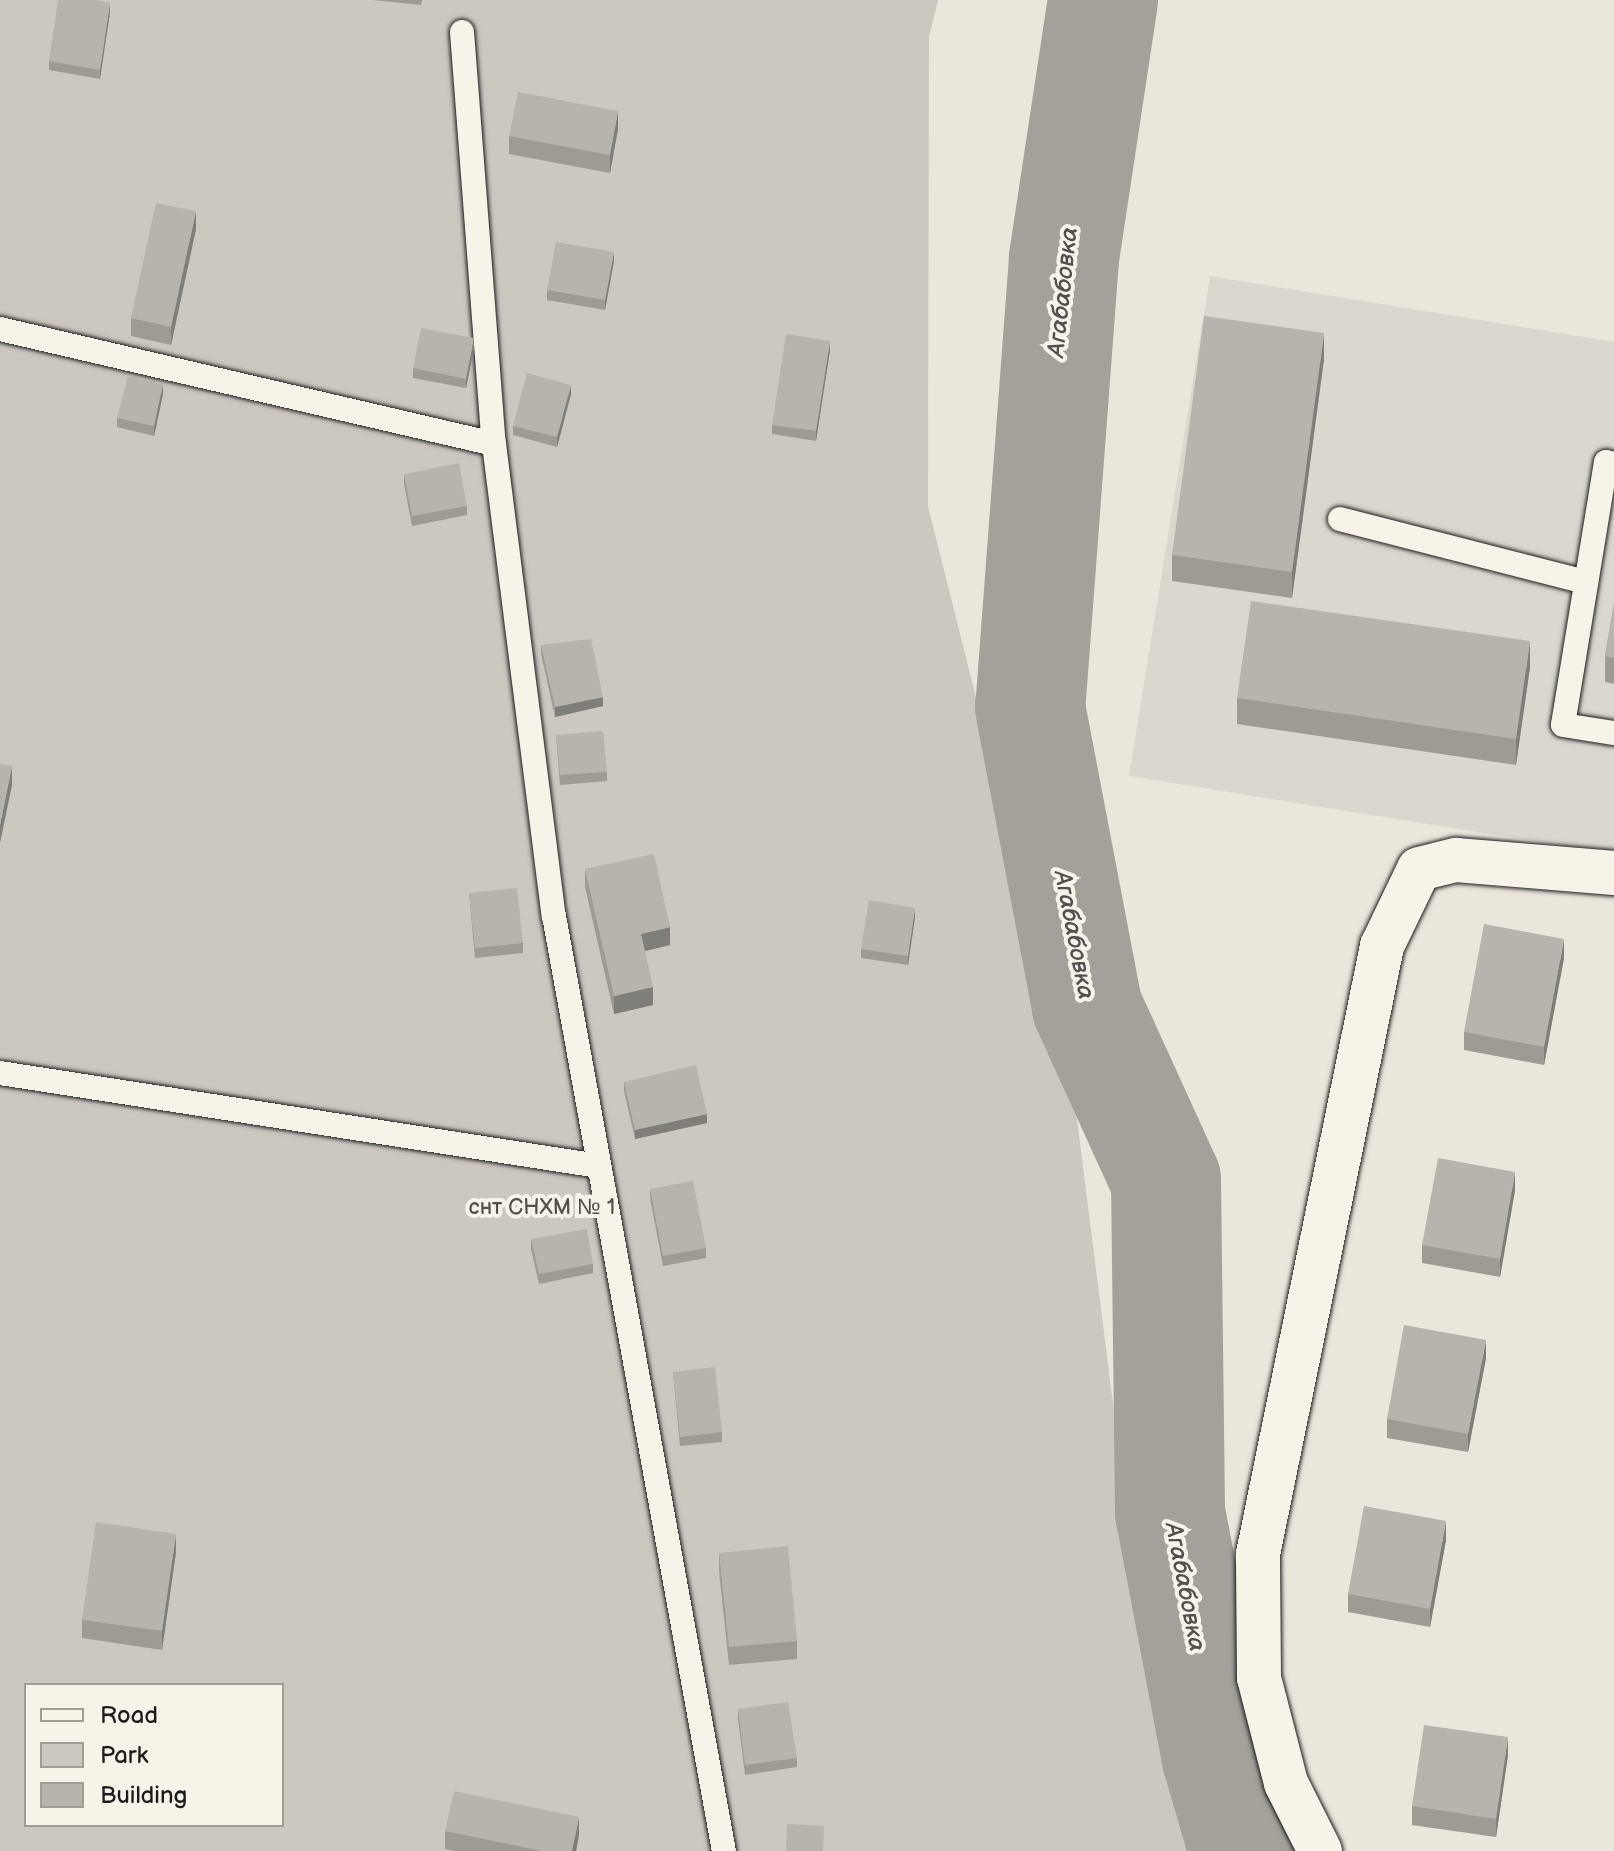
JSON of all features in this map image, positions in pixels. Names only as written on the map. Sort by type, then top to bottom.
[{"type":"street","points":[[1320,1851],[1286,1783],[1259,1678],[1258,1554],[1382,946],[1419,869],[1456,860],[1614,873]]},
{"type":"lane","points":[[462,32],[494,444],[554,916],[724,1851]]},
{"type":"lane","points":[[0,329],[494,444]]},
{"type":"lane","points":[[1614,464],[1606,462],[1563,725],[1614,733]]},
{"type":"lane","points":[[1340,519],[1586,582]]},
{"type":"lane","points":[[0,1073],[599,1166]]},
{"type":"shaded area","points":[[1210,276],[1614,342],[1614,854],[1129,776]]},
{"type":"green space","name":"снт СНХМ № 1","points":[[0,0],[938,0],[929,37],[928,506],[1072,1080],[1139,1609],[1223,1851],[0,1851]]},
{"type":"building","points":[[58,0],[110,3],[100,70],[49,61]]},
{"type":"building","points":[[518,92],[618,111],[610,155],[509,136]]},
{"type":"building","points":[[156,203],[196,211],[171,327],[131,318]]},
{"type":"building","points":[[556,242],[614,252],[605,300],[547,290]]},
{"type":"building","points":[[1204,316],[1324,333],[1292,572],[1172,555]]},
{"type":"building","points":[[421,328],[474,338],[466,379],[413,368]]},
{"type":"building","points":[[786,334],[830,341],[816,431],[772,425]]},
{"type":"building","points":[[527,373],[571,385],[557,437],[513,426]]},
{"type":"building","points":[[128,376],[163,384],[154,426],[117,418]]},
{"type":"building","points":[[459,463],[467,506],[412,516],[404,474]]},
{"type":"building","points":[[1251,601],[1530,641],[1516,739],[1237,698]]},
{"type":"building","points":[[1614,604],[1614,658],[1605,656]]},
{"type":"building","points":[[591,639],[603,697],[555,707],[541,645]]},
{"type":"building","points":[[603,731],[607,772],[560,775],[556,735]]},
{"type":"building","points":[[0,764],[12,766],[0,825]]},
{"type":"building","points":[[654,854],[670,927],[641,934],[653,987],[614,996],[585,869]]},
{"type":"building","points":[[517,888],[523,943],[475,948],[469,893]]},
{"type":"building","points":[[869,900],[915,908],[908,956],[861,949]]},
{"type":"building","points":[[1484,924],[1564,939],[1544,1047],[1464,1032]]},
{"type":"building","points":[[696,1065],[707,1114],[635,1130],[624,1082]]},
{"type":"building","points":[[1438,1158],[1515,1172],[1500,1259],[1422,1245]]},
{"type":"building","points":[[693,1181],[706,1248],[663,1256],[650,1189]]},
{"type":"building","points":[[587,1229],[593,1264],[539,1274],[531,1239]]},
{"type":"building","points":[[1404,1325],[1486,1340],[1468,1434],[1387,1419]]},
{"type":"building","points":[[715,1367],[722,1432],[680,1437],[673,1372]]},
{"type":"building","points":[[1364,1506],[1446,1521],[1430,1609],[1348,1594]]},
{"type":"building","points":[[96,1522],[176,1534],[162,1631],[82,1620]]},
{"type":"building","points":[[788,1546],[797,1641],[729,1647],[719,1553]]},
{"type":"building","points":[[788,1702],[797,1758],[745,1765],[738,1709]]},
{"type":"building","points":[[1424,1725],[1508,1737],[1496,1819],[1412,1806]]},
{"type":"building","points":[[454,1791],[579,1817],[572,1851],[542,1851],[445,1831]]},
{"type":"building","points":[[787,1824],[824,1826],[823,1851],[786,1851]]},
{"type":"waterway","name":"Агабабовка","points":[[1103,0],[1064,259],[1030,707],[1087,1007],[1166,1180],[1170,1512],[1217,1758],[1244,1851]]}]
